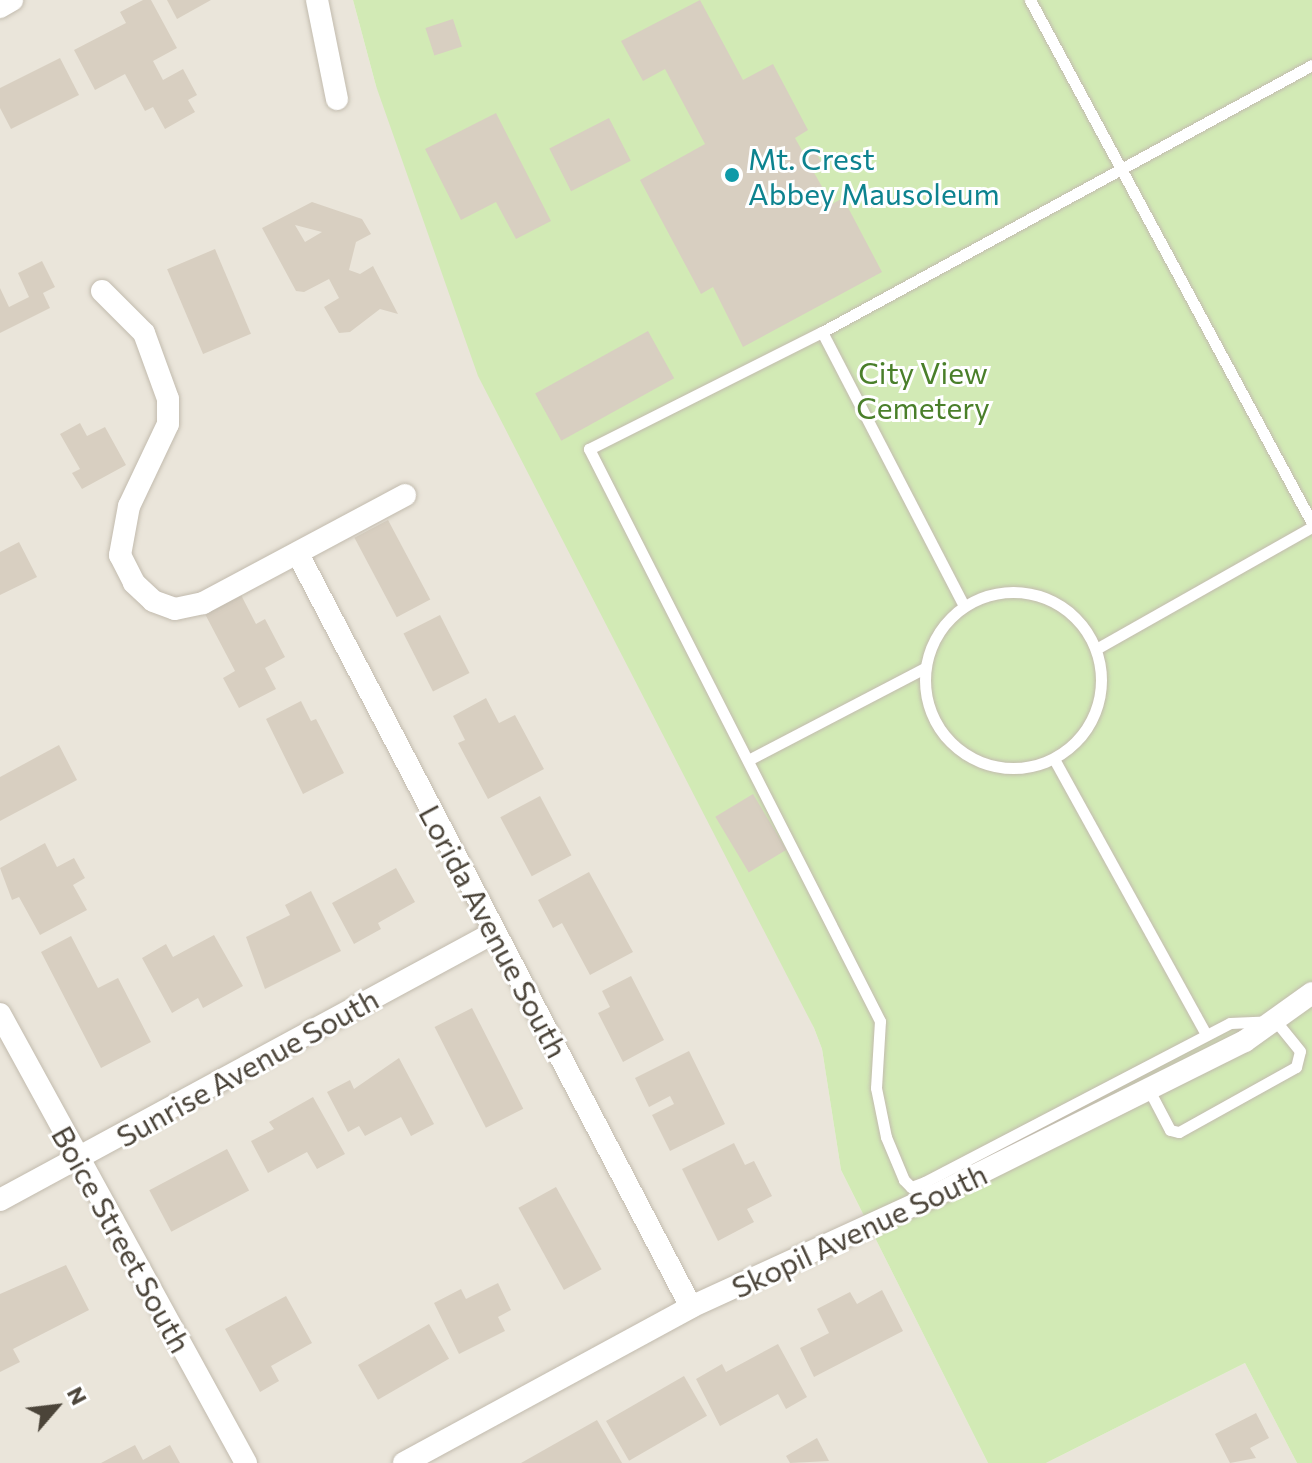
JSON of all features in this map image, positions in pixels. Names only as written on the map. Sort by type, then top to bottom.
[{"type":"street","points":[[0,7],[12,0]]},
{"type":"street","points":[[317,0],[337,99]]},
{"type":"street","points":[[102,291],[144,333],[168,399],[168,424],[122,529],[120,555],[134,583],[153,601],[175,609],[203,603],[405,495]]},
{"type":"street","name":"Lorida Avenue South","points":[[298,554],[493,933],[691,1307]]},
{"type":"street","name":"Sunrise Avenue South","points":[[0,1200],[493,933]]},
{"type":"street","name":"Skopil Avenue South","points":[[404,1463],[691,1307],[747,1285],[1149,1090],[1276,1021],[1312,993]]},
{"type":"street","name":"Boice Street South","points":[[0,1014],[246,1463]]},
{"type":"lane","points":[[1030,0],[1312,525],[1096,649]]},
{"type":"lane","points":[[1149,1090],[1170,1130],[1190,1128],[1296,1067],[1300,1051],[1276,1021],[1230,1023],[1205,1032],[911,1187],[886,1137],[876,1088],[880,1021],[750,759],[589,449],[822,332],[1312,65]]},
{"type":"lane","points":[[822,332],[964,606]]},
{"type":"lane","points":[[1001,593],[1040,595],[1083,625],[1096,649],[1102,674],[1095,712],[1075,744],[1054,759],[1014,768],[974,760],[934,722],[925,696],[925,668],[932,644],[964,606],[1001,593]]},
{"type":"lane","points":[[750,759],[925,668]]},
{"type":"lane","points":[[1054,759],[1205,1032]]},
{"type":"shaded area","points":[[0,0],[353,0],[376,86],[814,1028],[822,1049],[841,1170],[988,1463],[0,1463]]},
{"type":"shaded area","points":[[1245,1363],[1297,1463],[1046,1463]]},
{"type":"green space","name":"City View Cemetery","points":[[353,0],[1312,0],[1312,1463],[1297,1463],[1245,1363],[1046,1463],[988,1463],[841,1170],[822,1049],[814,1028],[478,376],[376,86]]},
{"type":"building","points":[[143,0],[151,0],[177,48],[153,61],[163,80],[183,69],[197,95],[188,100],[195,112],[165,129],[153,107],[145,111],[125,74],[95,90],[74,50],[126,23],[120,12]]},
{"type":"building","points":[[167,0],[211,0],[177,19]]},
{"type":"building","name":"Mt. Crest Abbey Mausoleum","points":[[700,0],[743,80],[773,64],[808,130],[795,138],[804,154],[814,148],[823,166],[813,171],[832,204],[843,198],[882,272],[743,347],[713,287],[701,294],[640,180],[705,144],[665,69],[643,81],[621,41]]},
{"type":"building","points":[[453,19],[462,47],[434,56],[425,28]]},
{"type":"building","points":[[60,58],[79,95],[11,129],[0,108],[0,88]]},
{"type":"building","points":[[496,113],[551,221],[516,239],[496,202],[461,220],[425,149]]},
{"type":"building","points":[[609,118],[631,161],[571,191],[549,148]]},
{"type":"building","points":[[312,202],[362,219],[371,234],[356,242],[349,270],[360,274],[373,266],[398,314],[380,309],[350,332],[339,333],[324,307],[339,298],[329,279],[304,292],[296,291],[262,228]],"holes":[[[295,225],[322,232],[305,242]]]},
{"type":"building","points":[[215,249],[251,334],[203,354],[167,269]]},
{"type":"building","points":[[42,261],[55,287],[43,293],[50,308],[0,333],[0,288],[9,307],[29,297],[18,273]]},
{"type":"building","points":[[648,331],[674,378],[561,441],[535,394]]},
{"type":"building","points":[[80,423],[87,436],[105,427],[126,465],[82,489],[72,473],[80,469],[60,434]]},
{"type":"building","points":[[388,520],[430,599],[397,617],[354,538]]},
{"type":"building","points":[[19,542],[37,577],[0,595],[0,552]]},
{"type":"building","points":[[241,595],[256,624],[265,619],[285,657],[265,668],[276,689],[239,708],[223,678],[235,671],[205,614]]},
{"type":"building","points":[[440,615],[470,673],[433,692],[403,634]]},
{"type":"building","points":[[486,698],[499,723],[515,715],[544,769],[488,799],[458,743],[465,740],[453,716]]},
{"type":"building","points":[[301,701],[311,721],[316,719],[344,773],[303,794],[266,719]]},
{"type":"building","points":[[59,745],[77,780],[0,821],[0,777]]},
{"type":"building","points":[[753,794],[786,850],[749,872],[715,817]]},
{"type":"building","points":[[540,796],[571,855],[532,876],[500,817]]},
{"type":"building","points":[[45,843],[57,867],[74,858],[85,878],[73,885],[87,910],[40,935],[19,897],[12,900],[0,868]]},
{"type":"building","points":[[396,868],[415,902],[378,923],[381,929],[354,944],[332,903]]},
{"type":"building","points":[[589,872],[633,952],[590,975],[562,923],[553,928],[538,900]]},
{"type":"building","points":[[311,891],[341,951],[265,989],[246,937],[290,915],[285,905]]},
{"type":"building","points":[[214,935],[243,986],[203,1008],[198,998],[172,1013],[142,958],[166,944],[173,957]]},
{"type":"building","points":[[71,936],[98,988],[118,978],[151,1042],[101,1068],[41,952]]},
{"type":"building","points":[[631,976],[664,1040],[623,1062],[598,1013],[610,1007],[602,991]]},
{"type":"building","points":[[472,1008],[523,1109],[486,1128],[435,1027]]},
{"type":"building","points":[[689,1051],[725,1124],[670,1151],[652,1115],[674,1104],[670,1096],[649,1107],[635,1078]]},
{"type":"building","points":[[399,1058],[434,1124],[411,1136],[401,1117],[365,1136],[359,1126],[348,1132],[327,1092],[350,1080],[354,1089]]},
{"type":"building","points":[[313,1097],[345,1154],[317,1169],[307,1152],[268,1173],[251,1141],[274,1129],[269,1122]]},
{"type":"building","points":[[734,1143],[745,1165],[754,1161],[772,1196],[747,1209],[754,1222],[718,1241],[682,1169]]},
{"type":"building","points":[[227,1149],[249,1190],[171,1232],[149,1190]]},
{"type":"building","points":[[556,1187],[602,1269],[564,1290],[518,1208]]},
{"type":"building","points":[[66,1265],[89,1310],[13,1349],[20,1362],[0,1372],[0,1294]]},
{"type":"building","points":[[498,1283],[511,1310],[498,1317],[505,1331],[459,1354],[434,1303],[461,1289],[466,1299]]},
{"type":"building","points":[[882,1290],[903,1331],[814,1377],[800,1348],[829,1333],[817,1309],[850,1292],[857,1304]]},
{"type":"building","points":[[286,1296],[312,1343],[271,1366],[279,1381],[260,1392],[225,1329]]},
{"type":"building","points":[[429,1324],[449,1359],[378,1400],[358,1365]]},
{"type":"building","points":[[778,1344],[807,1397],[786,1409],[778,1394],[720,1426],[696,1379],[722,1364],[726,1372]]},
{"type":"building","points":[[684,1376],[707,1416],[629,1461],[606,1421]]},
{"type":"building","points":[[1256,1413],[1269,1438],[1250,1448],[1256,1458],[1230,1463],[1215,1434]]},
{"type":"building","points":[[597,1420],[622,1463],[521,1463]]},
{"type":"building","points":[[817,1438],[829,1461],[790,1463],[786,1456]]},
{"type":"building","points":[[135,1445],[143,1460],[170,1445],[180,1463],[101,1463]]},
{"type":"place","name":"Mt. Crest Abbey Mausoleum","points":[[732,175]]}]
